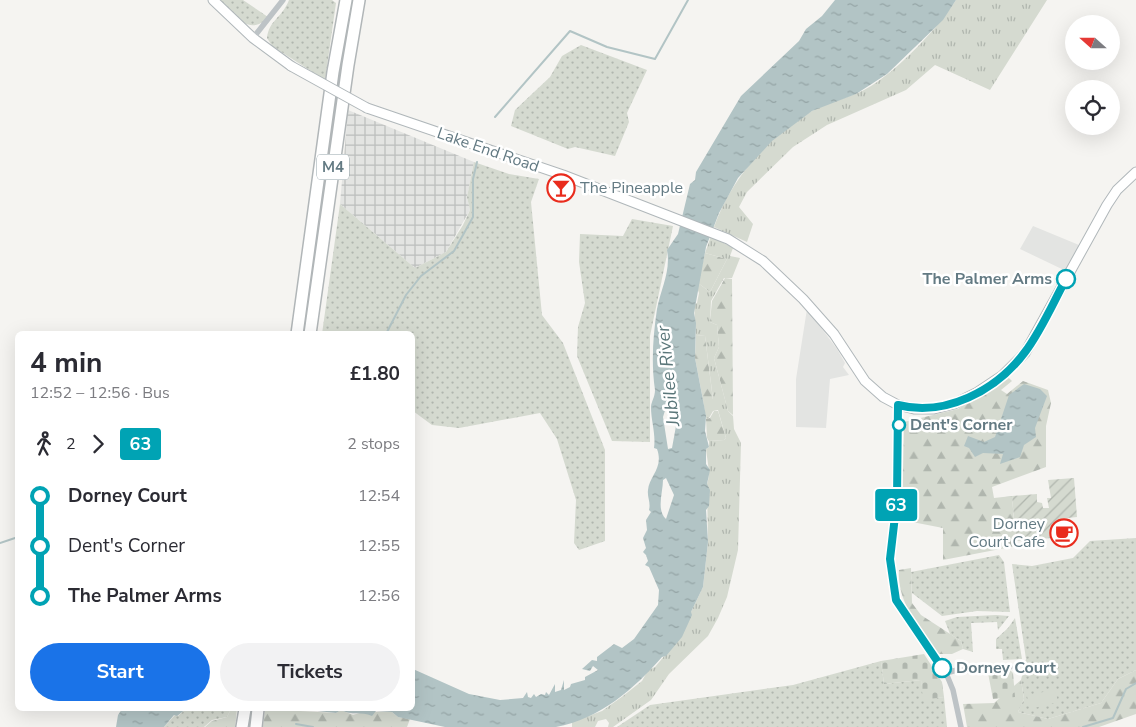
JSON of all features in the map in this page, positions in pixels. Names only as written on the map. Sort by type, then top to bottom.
[{"type":"highway","name":"M4","points":[[297,331],[335,64],[346,0]]},
{"type":"highway","name":"M4","points":[[310,331],[359,0]]},
{"type":"highway","points":[[242,727],[245,711]]},
{"type":"highway","points":[[256,727],[258,711]]},
{"type":"main road","name":"Lake End Road","points":[[213,0],[253,38],[291,66],[367,108],[563,175],[717,234],[763,261],[786,282],[834,334],[865,381],[883,397],[898,405]]},
{"type":"main road","points":[[898,405],[914,409],[934,409],[954,404],[976,393],[1003,375],[1025,353],[1107,205],[1117,190],[1136,172]]},
{"type":"street","points":[[253,38],[283,0]]},
{"type":"street","points":[[898,405],[897,499],[890,559],[896,600],[946,673],[953,690],[961,727]]},
{"type":"street","points":[[946,673],[957,670],[977,671],[1010,667]]},
{"type":"shaded area","points":[[348,110],[474,162],[467,197],[470,210],[446,252],[415,268],[340,204]]},
{"type":"shaded area","points":[[1033,226],[1079,245],[1066,271],[1020,249]]},
{"type":"shaded area","points":[[807,309],[837,349],[845,363],[843,367],[849,375],[830,379],[826,428],[796,427],[796,379]]},
{"type":"green space","points":[[218,0],[243,0],[268,17],[261,23],[248,25],[235,17]]},
{"type":"green space","points":[[289,0],[332,0],[336,3],[325,80],[272,46],[267,38],[270,27]]},
{"type":"green space","points":[[956,0],[1047,0],[990,90],[935,65],[906,90],[827,125],[793,147],[747,192],[739,207],[753,224],[747,242],[714,227],[730,192],[752,161],[766,146],[780,133],[812,111],[864,90],[894,69],[918,47]]},
{"type":"green space","points":[[581,45],[647,70],[627,113],[629,122],[615,156],[575,147],[568,149],[511,126],[515,110],[550,77],[562,56]]},
{"type":"green space","points":[[474,162],[509,174],[539,179],[531,202],[542,315],[563,343],[605,450],[605,541],[579,550],[574,543],[576,500],[557,439],[540,413],[459,428],[432,425],[415,412],[415,331],[322,331],[340,204],[415,268],[446,252],[470,210],[467,197]]},
{"type":"green space","points":[[632,219],[673,226],[650,336],[650,442],[612,441],[577,356],[578,327],[585,303],[579,262],[580,234],[623,236]]},
{"type":"green space","points":[[711,236],[733,248],[730,256],[740,258],[732,278],[724,278],[711,301],[710,322],[717,325],[719,347],[714,358],[728,411],[733,416],[734,429],[741,443],[738,550],[727,597],[708,636],[669,674],[651,700],[613,727],[608,727],[609,723],[606,719],[598,721],[595,727],[572,727],[572,722],[602,711],[642,681],[648,670],[655,667],[677,641],[703,587],[708,542],[707,484],[709,471],[706,449],[709,447],[709,441],[724,440],[726,438],[718,410],[713,411],[709,418],[706,419],[703,400],[713,399],[705,336],[696,335],[694,304],[697,303],[699,293],[698,283],[710,292],[727,259],[705,253]]},
{"type":"green space","points":[[705,253],[727,259],[710,292],[698,283]]},
{"type":"green space","points":[[725,278],[732,279],[733,415],[728,411],[714,358],[719,347],[717,325],[710,322],[712,301]]},
{"type":"green space","points":[[696,335],[705,336],[713,400],[703,400],[695,358]]},
{"type":"green space","points":[[1007,376],[1012,381],[1001,390],[1007,394],[1023,381],[1048,390],[1051,403],[1046,426],[1046,467],[992,487],[994,498],[1012,496],[1016,546],[943,560],[943,528],[902,520],[904,422],[958,409]]},
{"type":"green space","points":[[714,411],[718,411],[726,438],[724,440],[709,441],[707,438],[706,419],[710,418]]},
{"type":"green space","points":[[1074,478],[1077,517],[1059,519],[1060,528],[1052,529],[1052,538],[1016,541],[1012,496],[1037,494],[1037,502],[1042,503],[1043,508],[1049,508],[1047,498],[1051,498],[1048,480]]},
{"type":"green space","points":[[1136,538],[1136,670],[1118,679],[1101,703],[1048,719],[1018,712],[1024,699],[1021,680],[1026,659],[1012,564],[1032,566],[1073,558],[1090,541]]},
{"type":"green space","points":[[999,555],[1004,562],[1010,612],[977,611],[942,616],[912,593],[911,572]]},
{"type":"green space","points":[[911,568],[912,603],[921,615],[961,641],[963,649],[952,654],[939,654],[917,625],[906,604],[899,582],[899,570]]},
{"type":"green space","points":[[1009,616],[998,630],[997,622],[971,623],[973,652],[963,649],[961,641],[950,634],[945,621],[957,617]]},
{"type":"green space","points":[[1015,618],[1022,659],[1003,660],[1002,649],[996,649],[996,639],[1008,628]]},
{"type":"green space","points":[[924,654],[942,682],[944,697],[923,700],[921,680],[884,684],[881,661]]},
{"type":"green space","points":[[881,661],[884,684],[921,680],[924,699],[944,697],[947,727],[617,727],[650,705],[793,685]]},
{"type":"green space","points":[[1009,669],[1013,673],[1015,697],[993,699],[988,673]]},
{"type":"green space","points":[[1136,670],[1136,714],[1099,727],[967,727],[963,704],[994,703],[1021,680],[1024,699],[1018,712],[1048,719],[1101,703],[1118,679]]},
{"type":"green space","points":[[1055,689],[1058,702],[1030,709],[1027,696]]},
{"type":"green space","points":[[184,711],[230,711],[227,717],[212,720],[204,727],[164,727],[175,715],[178,716]]},
{"type":"green space","points":[[230,711],[237,711],[235,727],[205,727],[212,721],[227,717]]},
{"type":"green space","points":[[265,711],[336,713],[343,711],[353,715],[363,712],[392,712],[398,717],[410,719],[407,727],[263,727]]},
{"type":"water","name":"Jubilee River","points":[[835,0],[956,0],[943,20],[887,74],[856,94],[812,111],[772,141],[738,178],[719,213],[706,247],[694,313],[696,323],[695,358],[706,416],[705,431],[709,447],[706,449],[706,464],[710,470],[707,484],[710,490],[709,506],[706,510],[708,542],[703,587],[682,637],[666,656],[662,657],[640,680],[615,701],[587,717],[556,727],[445,727],[398,717],[392,712],[376,711],[415,711],[415,670],[469,694],[500,700],[523,698],[527,692],[528,697],[531,698],[534,694],[536,697],[541,694],[545,695],[546,692],[549,695],[555,684],[555,692],[561,690],[564,680],[564,690],[570,687],[571,684],[585,680],[585,677],[598,670],[593,666],[590,671],[582,669],[592,660],[597,661],[597,657],[614,644],[622,648],[634,639],[658,605],[659,590],[649,567],[645,565],[648,561],[643,552],[646,548],[643,538],[647,530],[646,520],[651,512],[649,510],[649,485],[659,461],[657,449],[654,448],[651,412],[655,390],[653,349],[657,309],[668,265],[667,250],[678,234],[690,184],[695,180],[696,172],[741,96],[799,41],[806,29],[822,16]],"holes":[[[667,404],[670,404],[676,426],[672,448],[668,449],[663,417]],[[666,478],[674,495],[666,519],[661,511],[663,480]]]},
{"type":"water","points":[[1024,384],[1040,389],[1047,396],[1035,428],[1036,437],[1024,445],[1020,457],[1000,464],[1003,454],[983,453],[975,457],[969,448],[964,446],[968,436],[984,442],[995,437],[1009,395]]},
{"type":"water","points":[[121,711],[183,711],[177,716],[174,715],[164,727],[116,727]]},
{"type":"water","points":[[318,711],[339,711],[336,713]]},
{"type":"water","points":[[344,711],[376,711],[372,716]]},
{"type":"waterway","points":[[495,117],[570,31],[607,47],[655,59],[688,0]]},
{"type":"waterway","points":[[388,331],[406,295],[421,276],[454,251],[473,217],[473,179],[477,162]]},
{"type":"waterway","points":[[0,543],[15,538]]},
{"type":"waterway","points":[[1083,727],[1113,718],[1126,689],[1136,683]]},
{"type":"waterway","points":[[296,724],[313,727]]},
{"type":"bus line","name":"63","points":[[942,668],[915,631],[896,600],[890,559],[897,499],[898,405],[914,409],[934,409],[954,404],[976,393],[1003,375],[1025,353],[1066,279]]},
{"type":"place","name":"The Pineapple","points":[[561,188]]},
{"type":"place","name":"The Palmer Arms","points":[[1066,279]]},
{"type":"place","name":"Dent's Corner","points":[[899,425]]},
{"type":"place","name":"Dorney Court Cafe","points":[[1064,533]]},
{"type":"place","name":"Dorney Court","points":[[942,668]]}]
